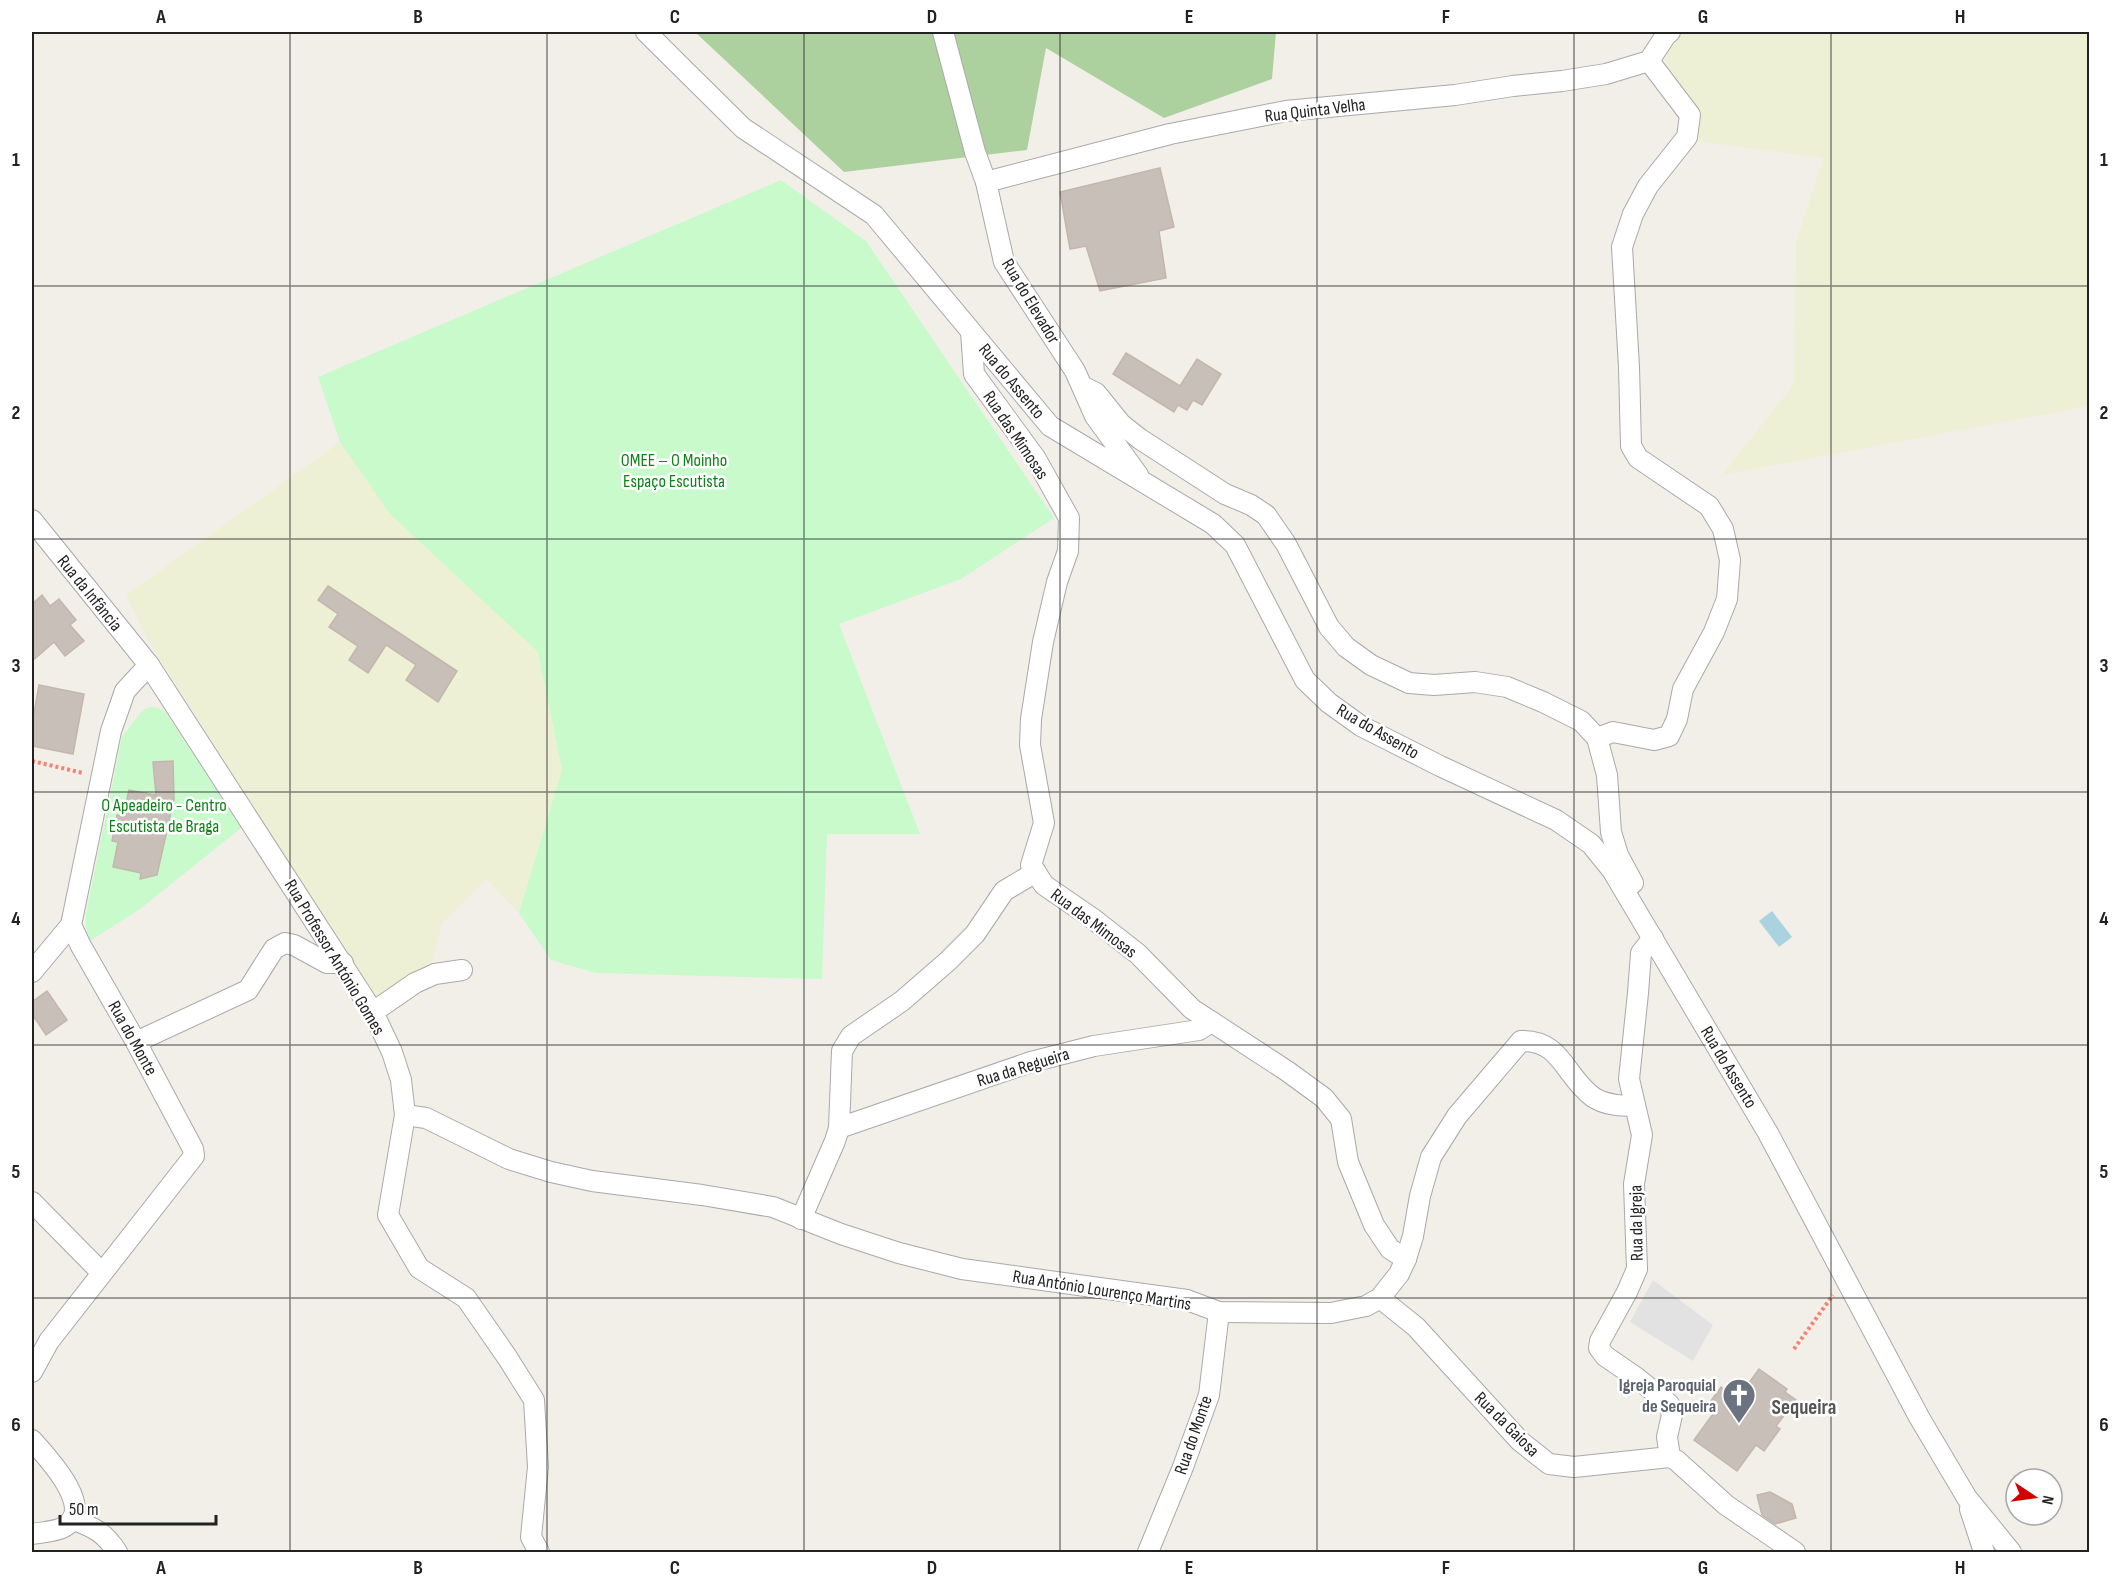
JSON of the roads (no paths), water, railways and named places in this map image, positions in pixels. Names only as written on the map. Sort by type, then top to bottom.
[{"type":"street","name":"Rua do Assento","points":[[646,32],[743,128],[874,215],[1050,426],[1213,524],[1235,545],[1305,680],[1329,703],[1361,726],[1556,820],[1591,844],[1612,870],[1768,1133],[1919,1417],[1967,1498]]},
{"type":"street","name":"Rua do Elevador","points":[[943,32],[975,152],[986,182],[1004,262],[1075,371],[1095,416],[1143,482]]},
{"type":"street","points":[[1597,738],[1613,732],[1654,740],[1669,736],[1677,719],[1683,689],[1714,632],[1727,599],[1730,560],[1723,529],[1709,506],[1638,458],[1631,446],[1622,247],[1633,214],[1648,186],[1687,137],[1690,115],[1649,61],[1670,32]]},
{"type":"street","name":"Rua Quinta Velha","points":[[986,182],[1170,134],[1286,111],[1455,96],[1605,74],[1649,61]]},
{"type":"street","name":"Rua das Mimosas","points":[[971,332],[974,374],[1036,459],[1069,518],[1068,551],[1057,582],[1043,642],[1031,719],[1030,746],[1044,823],[1031,865],[1044,885],[1092,918],[1138,954],[1192,1009],[1324,1098],[1341,1119],[1348,1162],[1374,1226],[1390,1249],[1406,1259]]},
{"type":"street","points":[[1082,386],[1096,393],[1121,424],[1140,439],[1225,494],[1251,505],[1266,515],[1286,544],[1329,627],[1346,647],[1371,665],[1409,683],[1474,682],[1507,687],[1581,721],[1597,738],[1607,775],[1611,832],[1618,855],[1647,909],[1649,933]]},
{"type":"street","name":"Rua da Infância","points":[[32,520],[149,665]]},
{"type":"street","points":[[32,972],[71,925],[111,731],[125,691],[149,665]]},
{"type":"street","name":"Rua Professor António Gomes","points":[[149,665],[343,963],[373,1012],[392,1052],[401,1080],[405,1115],[388,1215],[419,1268],[466,1298],[534,1400],[538,1467],[531,1537],[539,1552]]},
{"type":"street","points":[[801,1220],[839,1128],[842,1051],[851,1036],[902,1001],[933,974],[975,934],[1004,891],[1036,872]]},
{"type":"street","name":"Rua do Monte","points":[[32,1372],[49,1341],[194,1156],[193,1149],[71,925]]},
{"type":"street","name":"Rua da Igreja","points":[[1649,933],[1641,953],[1629,1078],[1642,1135],[1634,1184],[1637,1269],[1600,1341],[1599,1348],[1605,1356],[1669,1404],[1672,1415],[1667,1437],[1670,1457]]},
{"type":"street","points":[[136,1042],[248,990],[274,949],[285,943],[294,945],[327,963],[343,963]]},
{"type":"street","points":[[373,1012],[415,983],[435,974],[462,970]]},
{"type":"street","name":"Rua da Regueira","points":[[839,1128],[1031,1062],[1094,1047],[1199,1030],[1212,1022]]},
{"type":"street","points":[[1380,1298],[1399,1274],[1406,1259],[1431,1157],[1457,1116],[1521,1041],[1533,1041],[1551,1047],[1579,1084],[1595,1098],[1615,1106],[1634,1106]]},
{"type":"street","name":"Rua António Lourenço Martins","points":[[405,1115],[426,1118],[509,1159],[551,1172],[592,1181],[773,1207],[801,1220],[899,1253],[962,1269],[1187,1300],[1219,1312],[1330,1313],[1366,1306],[1380,1298]]},
{"type":"street","points":[[32,1202],[101,1272]]},
{"type":"street","name":"Rua da Gaiosa","points":[[1380,1298],[1416,1327],[1520,1441],[1549,1464],[1574,1467],[1670,1457]]},
{"type":"street","name":"Rua do Monte","points":[[1148,1552],[1183,1467],[1209,1395],[1219,1312]]},
{"type":"street","points":[[32,1440],[52,1462],[73,1496],[76,1506],[67,1526],[32,1534]]},
{"type":"street","points":[[1670,1457],[1726,1505],[1795,1552]]},
{"type":"street","points":[[1967,1498],[1984,1552]]},
{"type":"street","points":[[1967,1498],[2011,1552]]},
{"type":"street","points":[[72,1519],[96,1528],[108,1538],[117,1552]]},
{"type":"water","points":[[1772,911],[1792,937],[1779,947],[1759,921]]},
{"type":"place","name":"Igreja Paroquial de Sequeira","points":[[1739,1424]]},
{"type":"district","name":"Sequeira","points":[[1804,1407]]},
{"type":"park label","name":"OMEE – O Moinho Espaço Escutista","points":[[674,470]]},
{"type":"park label","name":"O Apeadeiro - Centro Escutista de Braga","points":[[164,815]]}]
